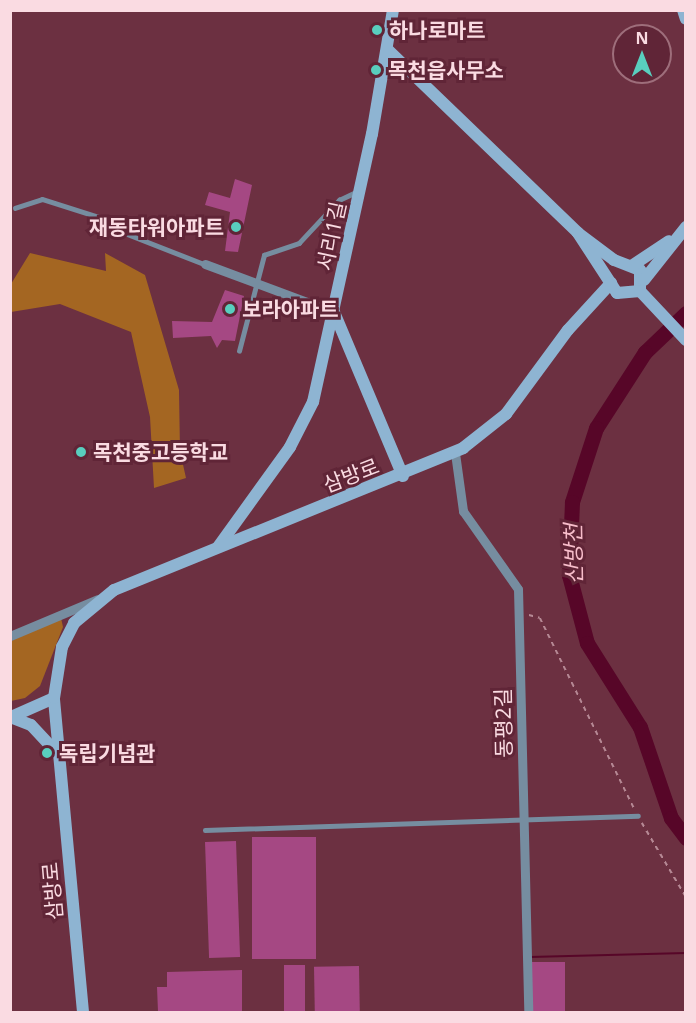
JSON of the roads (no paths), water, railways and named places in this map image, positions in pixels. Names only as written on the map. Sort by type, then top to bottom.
[{"type":"street","name":"서리1길","points":[[218,548],[303,427],[334,312],[360,191],[393,10]]},
{"type":"street","points":[[683,10],[686,19]]},
{"type":"street","points":[[387,49],[578,233],[622,295]]},
{"type":"street","points":[[629,264],[683,231]]},
{"type":"street","points":[[642,285],[683,231]]},
{"type":"street","points":[[578,233],[629,264],[651,302],[686,340]]},
{"type":"street","points":[[205,264],[334,312],[403,476]]},
{"type":"street","name":"삼방로","points":[[10,636],[218,548],[403,476],[455,453],[506,414],[573,325],[611,280],[629,264]]},
{"type":"street","name":"삼방로","points":[[573,325],[642,285]]},
{"type":"street","name":"동평2길","points":[[455,453],[463,511],[516,579],[528,1012]]},
{"type":"street","name":"삼방로","points":[[84,1012],[54,698],[62,647],[74,623],[98,599]]},
{"type":"street","points":[[11,717],[54,698]]},
{"type":"street","points":[[11,717],[31,725],[58,754]]},
{"type":"lane","points":[[239,351],[264,255],[299,243],[339,200],[360,191]]},
{"type":"lane","points":[[15,207],[42,199],[102,218],[112,228],[205,264]]},
{"type":"lane","points":[[206,830],[638,816]]},
{"type":"waterway","name":"산방천","points":[[686,313],[645,352],[596,428],[572,502],[569,575],[587,643],[640,727],[671,818],[686,838]]},
{"type":"waterway","points":[[530,957],[686,953]]},
{"type":"place","name":"하나로마트","points":[[377,30]]},
{"type":"place","name":"목천읍사무소","points":[[376,70]]},
{"type":"place","name":"재동타워아파트","points":[[236,227]]},
{"type":"place","name":"보라아파트","points":[[230,309]]},
{"type":"place","name":"목천중고등학교","points":[[81,452]]},
{"type":"place","name":"독립기념관","points":[[47,753]]}]
